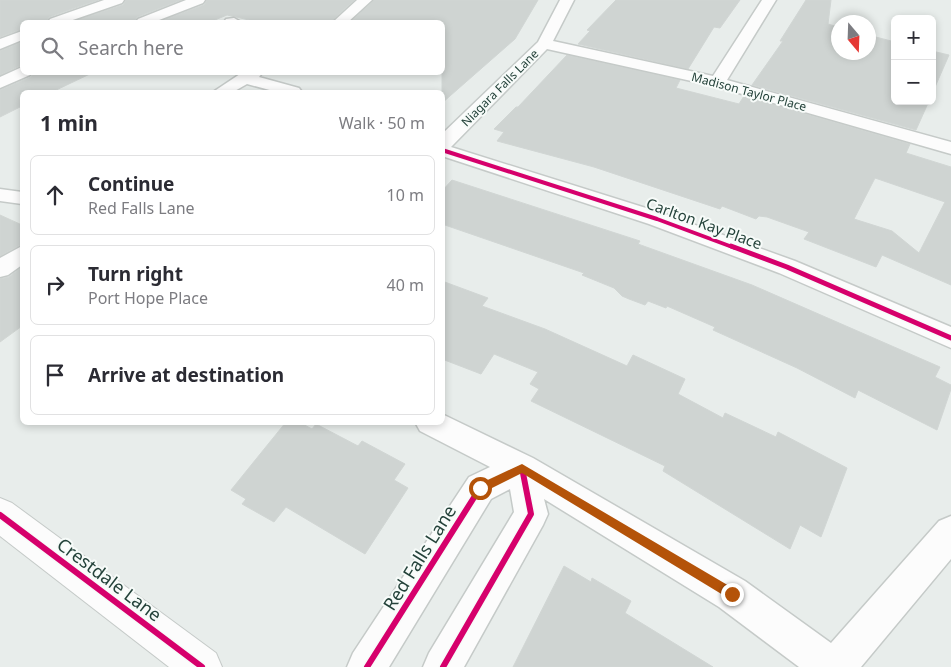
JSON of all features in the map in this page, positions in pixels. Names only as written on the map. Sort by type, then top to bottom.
[{"type":"street","points":[[61,20],[117,0]]},
{"type":"street","points":[[149,20],[198,0]]},
{"type":"street","points":[[342,20],[365,0]]},
{"type":"street","name":"Niagara Falls Lane","points":[[445,142],[544,44],[567,0]]},
{"type":"street","points":[[717,82],[769,0]]},
{"type":"street","points":[[0,44],[20,36]]},
{"type":"street","name":"Madison Taylor Place","points":[[544,44],[717,82],[951,148]]},
{"type":"street","points":[[0,83],[20,74]]},
{"type":"street","points":[[225,90],[250,75],[288,90]]},
{"type":"street","name":"Carlton Kay Place","points":[[445,151],[658,219],[769,260],[951,338]]},
{"type":"street","points":[[0,195],[20,198]]},
{"type":"street","points":[[0,269],[20,255]]},
{"type":"street","points":[[436,425],[522,468],[732,594],[831,667]]},
{"type":"street","points":[[443,667],[531,514],[522,468]]},
{"type":"street","name":"Red Falls Lane","points":[[367,667],[480,488],[522,468]]},
{"type":"street","name":"Crestdale Lane","points":[[0,515],[202,667]]},
{"type":"street","points":[[836,667],[951,533]]},
{"type":"building","points":[[0,0],[98,0],[49,17],[47,20],[20,20],[20,30],[0,37]]},
{"type":"building","points":[[126,0],[181,0],[137,17],[135,20],[77,20],[123,5]]},
{"type":"building","points":[[207,0],[354,0],[333,20],[249,20],[227,15],[215,20],[163,20],[204,5]]},
{"type":"building","points":[[374,0],[538,0],[515,39],[445,100],[445,90],[442,90],[442,75],[445,75],[445,20],[352,20]]},
{"type":"building","points":[[616,0],[740,0],[720,28],[714,27],[688,69],[578,44],[590,31],[587,30]]},
{"type":"building","points":[[806,0],[831,0],[828,24],[831,25],[831,60],[876,60],[876,37],[891,41],[891,105],[927,105],[916,130],[752,85],[783,41],[780,41]]},
{"type":"building","points":[[20,43],[20,66],[0,75],[0,51]]},
{"type":"building","points":[[936,52],[949,55],[936,85]]},
{"type":"building","points":[[567,55],[680,80],[676,88],[739,104],[744,96],[910,144],[906,153],[951,167],[951,285],[882,255],[876,267],[804,239],[809,232],[767,217],[759,216],[756,219],[722,206],[720,209],[594,167],[497,141],[504,132],[494,129],[518,107]],"holes":[[[875,178],[945,202],[919,253],[892,231],[854,219]]]},
{"type":"building","points":[[32,75],[88,75],[56,90],[20,90],[20,107],[0,117],[0,90]]},
{"type":"building","points":[[452,180],[640,241],[638,244],[752,285],[940,367],[935,377],[951,385],[951,389],[937,430],[858,390],[855,398],[797,368],[713,330],[715,327],[667,306],[666,308],[648,301],[645,305],[622,296],[614,288],[582,275],[584,273],[445,225],[445,188]]},
{"type":"building","points":[[0,215],[20,224],[20,245],[0,256]]},
{"type":"building","points":[[20,269],[20,327],[0,342],[0,279],[9,277]]},
{"type":"building","points":[[445,282],[488,298],[482,306],[545,329],[627,366],[633,355],[685,379],[678,394],[723,418],[725,413],[776,437],[778,432],[847,468],[821,537],[800,525],[790,549],[663,471],[665,466],[531,401],[539,389],[530,384],[538,372],[494,354],[481,374],[445,360]]},
{"type":"building","points":[[284,425],[305,425],[312,429],[315,425],[318,425],[358,446],[362,441],[405,464],[394,480],[408,488],[365,554],[286,507],[274,522],[242,504],[246,499],[231,490]]},
{"type":"building","points":[[564,566],[591,582],[592,578],[631,601],[625,613],[713,667],[513,667]]},
{"type":"cycle path","points":[[445,151],[657,219],[787,267],[951,338]]},
{"type":"cycle path","points":[[367,667],[480,488],[522,468],[531,514],[443,667]]},
{"type":"cycle path","points":[[0,515],[202,667]]},
{"type":"route","points":[[480,488],[522,468],[732,594]]}]
